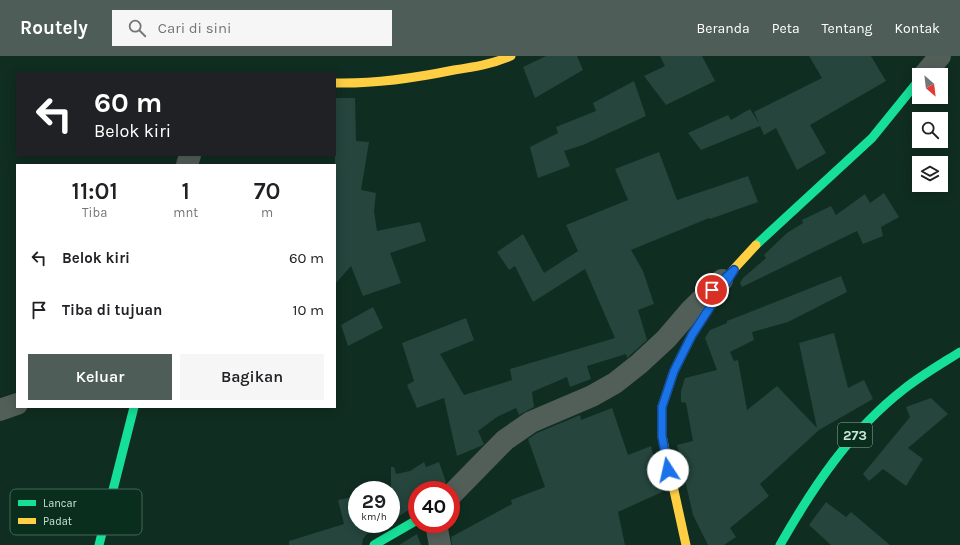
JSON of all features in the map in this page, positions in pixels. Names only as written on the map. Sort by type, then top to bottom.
[{"type":"street","points":[[336,83],[350,84],[405,80],[497,62],[511,56]]},
{"type":"street","points":[[930,68],[940,56]]},
{"type":"street","points":[[460,487],[505,440],[531,422],[592,396],[615,383],[639,364],[666,339],[691,310],[734,270],[759,242],[872,138],[912,89]]},
{"type":"street","points":[[686,545],[663,442],[662,407],[674,371],[692,335],[734,270]]},
{"type":"street","name":"273","points":[[780,545],[823,473],[848,442],[897,394],[960,352]]},
{"type":"street","points":[[0,410],[16,404]]},
{"type":"street","points":[[113,489],[134,408]]},
{"type":"street","points":[[374,545],[408,525]]},
{"type":"street","points":[[438,533],[440,545]]},
{"type":"street","points":[[99,545],[102,535]]},
{"type":"building","points":[[546,56],[577,56],[583,70],[535,98],[523,67]]},
{"type":"building","points":[[660,56],[702,56],[715,81],[666,105],[644,76],[665,66]]},
{"type":"building","points":[[809,56],[871,56],[886,81],[810,125],[826,153],[797,170],[776,128],[764,135],[760,126],[701,150],[688,133],[728,115],[731,120],[750,109],[759,123],[754,112],[822,78]]},
{"type":"building","points":[[634,81],[646,116],[583,145],[564,151],[570,166],[538,178],[530,147],[558,133],[556,127],[596,111],[593,103]]},
{"type":"building","points":[[336,98],[355,98],[356,141],[369,142],[361,190],[376,193],[374,211],[377,231],[420,222],[426,241],[390,253],[401,283],[363,296],[351,266],[336,283]]},
{"type":"building","points":[[659,152],[677,200],[748,176],[758,202],[710,219],[709,218],[631,250],[643,271],[654,304],[638,310],[647,340],[627,358],[626,354],[587,366],[591,379],[570,387],[567,377],[532,392],[534,407],[519,415],[516,408],[497,417],[478,431],[484,444],[483,445],[457,456],[444,398],[417,408],[407,385],[414,381],[402,343],[466,318],[474,340],[440,354],[464,395],[512,380],[510,369],[615,338],[585,269],[533,302],[515,266],[509,270],[497,252],[523,234],[544,273],[578,251],[566,225],[628,200],[615,169]]},
{"type":"building","points":[[884,193],[899,217],[881,227],[883,236],[863,244],[857,231],[742,287],[740,283],[743,278],[766,258],[764,255],[787,233],[803,223],[802,220],[831,206],[836,215],[865,194],[870,203]]},
{"type":"building","points":[[841,276],[847,292],[788,322],[752,332],[754,340],[730,352],[734,361],[738,360],[747,410],[777,386],[817,428],[799,343],[834,333],[848,388],[864,380],[873,399],[819,430],[760,484],[769,496],[730,528],[736,537],[724,545],[708,545],[693,515],[677,445],[693,441],[686,403],[681,402],[681,391],[685,378],[717,370],[705,338],[710,330],[727,323],[727,321]]},
{"type":"building","points":[[373,307],[383,328],[348,346],[341,325]]},
{"type":"building","points":[[931,398],[948,414],[908,448],[923,459],[906,486],[883,469],[869,481],[863,474],[910,417],[906,407]]},
{"type":"building","points":[[612,408],[628,455],[651,446],[662,492],[618,512],[625,545],[452,545],[451,537],[512,504],[511,500],[545,487],[528,439],[537,433],[580,415],[581,420]]},
{"type":"building","points":[[424,462],[426,467],[439,462],[446,481],[408,481],[408,511],[400,515],[400,481],[391,481],[391,467],[394,467],[396,474],[410,471]]},
{"type":"building","points":[[348,498],[348,533],[369,533],[363,539],[362,545],[289,545],[289,541],[344,524],[338,500]]},
{"type":"building","points":[[826,502],[846,517],[851,512],[890,545],[831,545],[809,525]]},
{"type":"building","points":[[417,534],[421,545],[399,545]]},
{"type":"traffic: fast","points":[[756,245],[872,138],[912,89]]},
{"type":"traffic: fast","points":[[780,545],[819,481],[866,423],[904,389],[960,352]]},
{"type":"traffic: fast","points":[[113,489],[134,408]]},
{"type":"traffic: fast","points":[[374,545],[408,525]]},
{"type":"traffic: fast","points":[[99,545],[102,535]]},
{"type":"traffic: slow","points":[[336,83],[365,83],[410,78],[483,65],[511,56]]},
{"type":"traffic: slow","points":[[686,545],[662,436],[662,407],[674,371],[692,335],[733,270],[756,245]]},
{"type":"route","points":[[668,470],[662,436],[662,407],[674,371],[692,335],[734,270],[712,290]]}]
